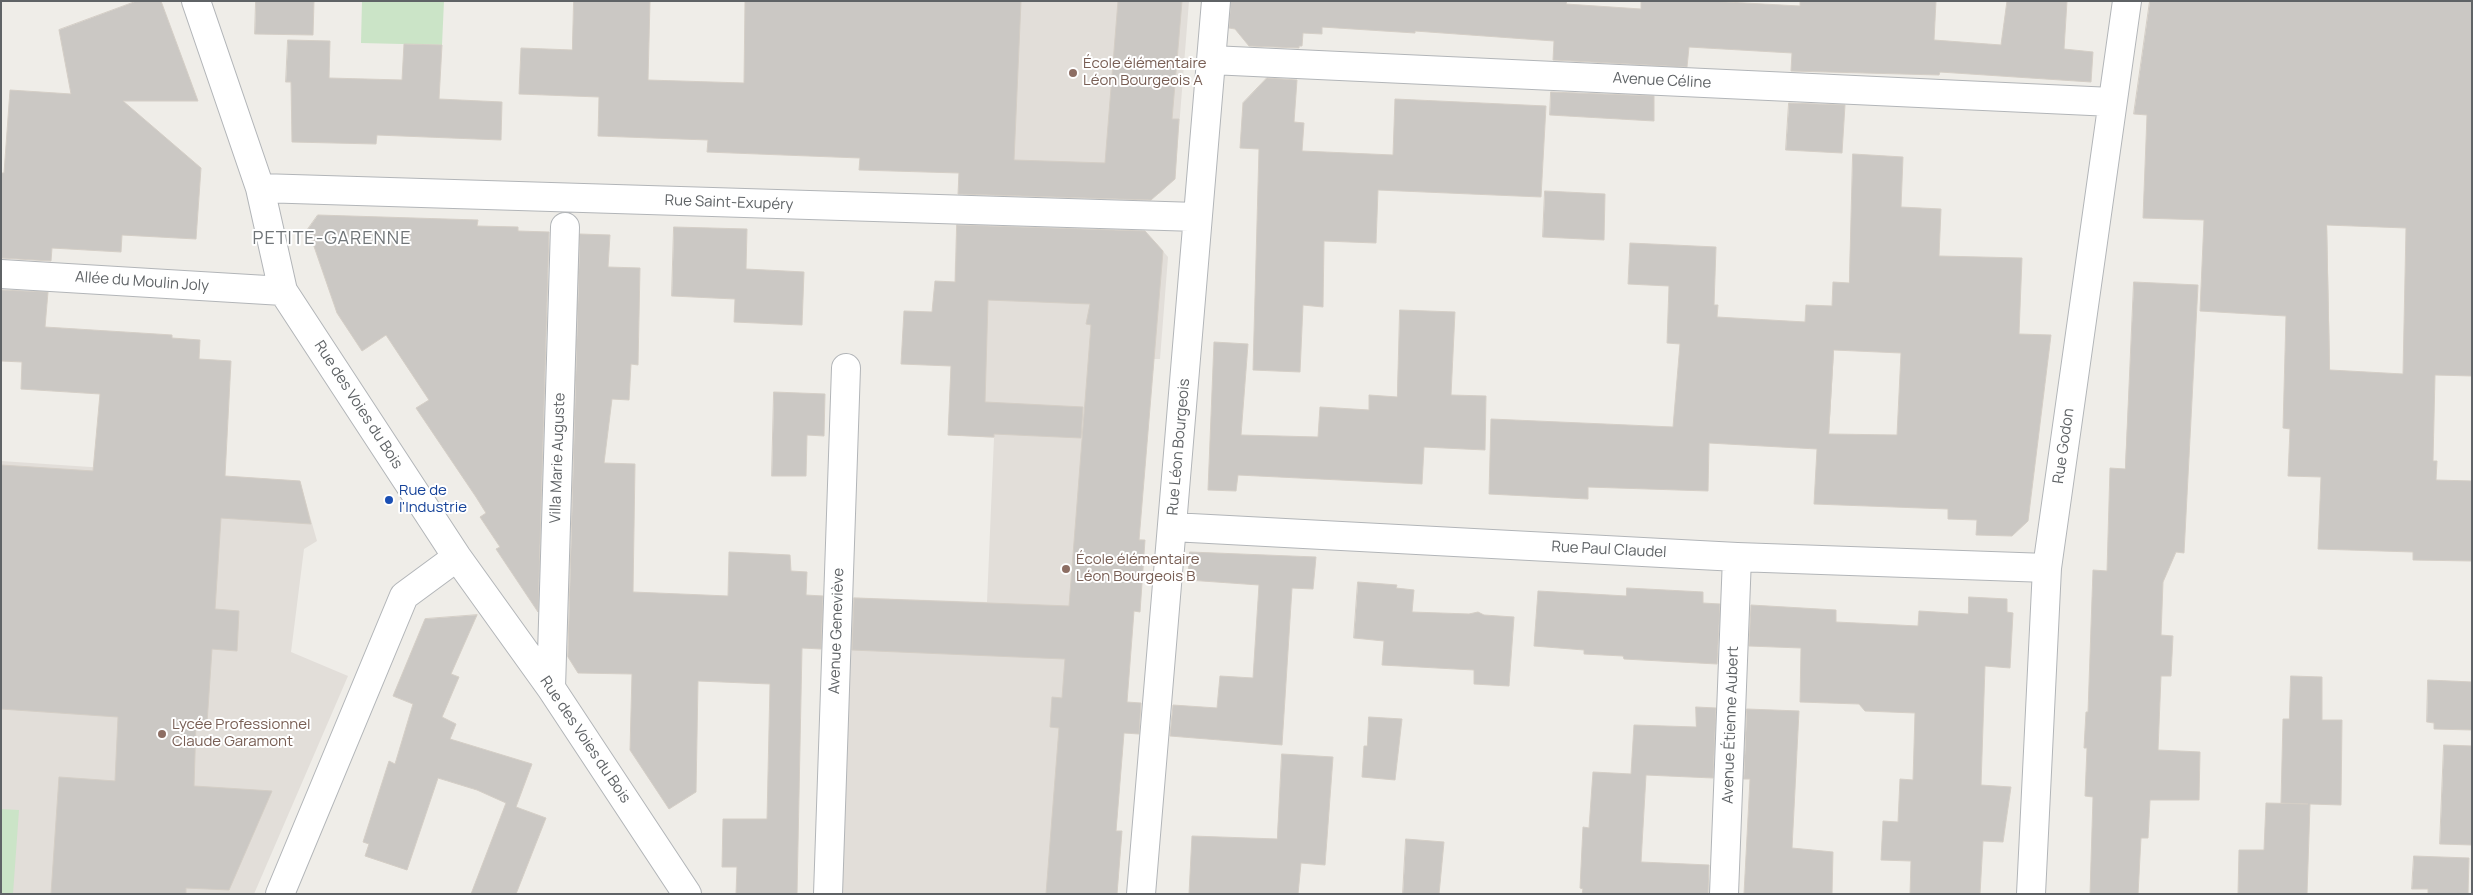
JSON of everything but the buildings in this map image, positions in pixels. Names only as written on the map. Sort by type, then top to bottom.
[{"type":"street","name":"Rue des Voies du Bois","points":[[196,1],[260,188],[283,291],[458,557],[551,688],[687,894]]},
{"type":"street","name":"Rue Léon Bourgeois","points":[[1141,894],[1216,1]]},
{"type":"street","name":"Rue Godon","points":[[2032,894],[2047,568],[2127,1]]},
{"type":"street","name":"Avenue Céline","points":[[1211,60],[2112,102]]},
{"type":"street","name":"Rue Saint-Exupéry","points":[[260,188],[1197,217]]},
{"type":"street","name":"Villa Marie Auguste","points":[[551,688],[565,227]]},
{"type":"street","name":"Allée du Moulin Joly","points":[[1,274],[283,291]]},
{"type":"street","name":"Avenue Geneviève","points":[[828,894],[846,368]]},
{"type":"street","name":"Rue Paul Claudel","points":[[1172,527],[1737,557],[2047,568]]},
{"type":"street","points":[[280,894],[404,596],[458,557]]},
{"type":"street","name":"Avenue Étienne Aubert","points":[[1724,894],[1737,557]]},
{"type":"shaded area","name":"École élémentaire Léon Bourgeois A","points":[[966,1],[1189,1],[1175,179],[1159,194],[958,186]]},
{"type":"shaded area","name":"École élémentaire Léon Bourgeois B","points":[[956,236],[1156,243],[1168,257],[1160,359],[1154,359],[1139,539],[1145,540],[1140,612],[1134,611],[1116,832],[1122,834],[1117,894],[835,894],[845,597],[987,602],[994,438],[948,435]]},
{"type":"shaded area","name":"Lycée Professionnel Claude Garamont","points":[[1,461],[300,481],[317,541],[304,549],[291,652],[348,676],[254,894],[1,894]]},
{"type":"green space","points":[[362,1],[444,1],[442,45],[361,43]]},
{"type":"green space","points":[[1,809],[19,810],[13,894],[1,894]]},
{"type":"place","name":"École élémentaire Léon Bourgeois A","points":[[1073,73]]},
{"type":"place","name":"Rue de l'Industrie","points":[[389,500]]},
{"type":"place","name":"École élémentaire Léon Bourgeois B","points":[[1066,569]]},
{"type":"place","name":"Lycée Professionnel Claude Garamont","points":[[162,734]]},
{"type":"district","name":"PETITE-GARENNE","points":[[332,239]]}]
